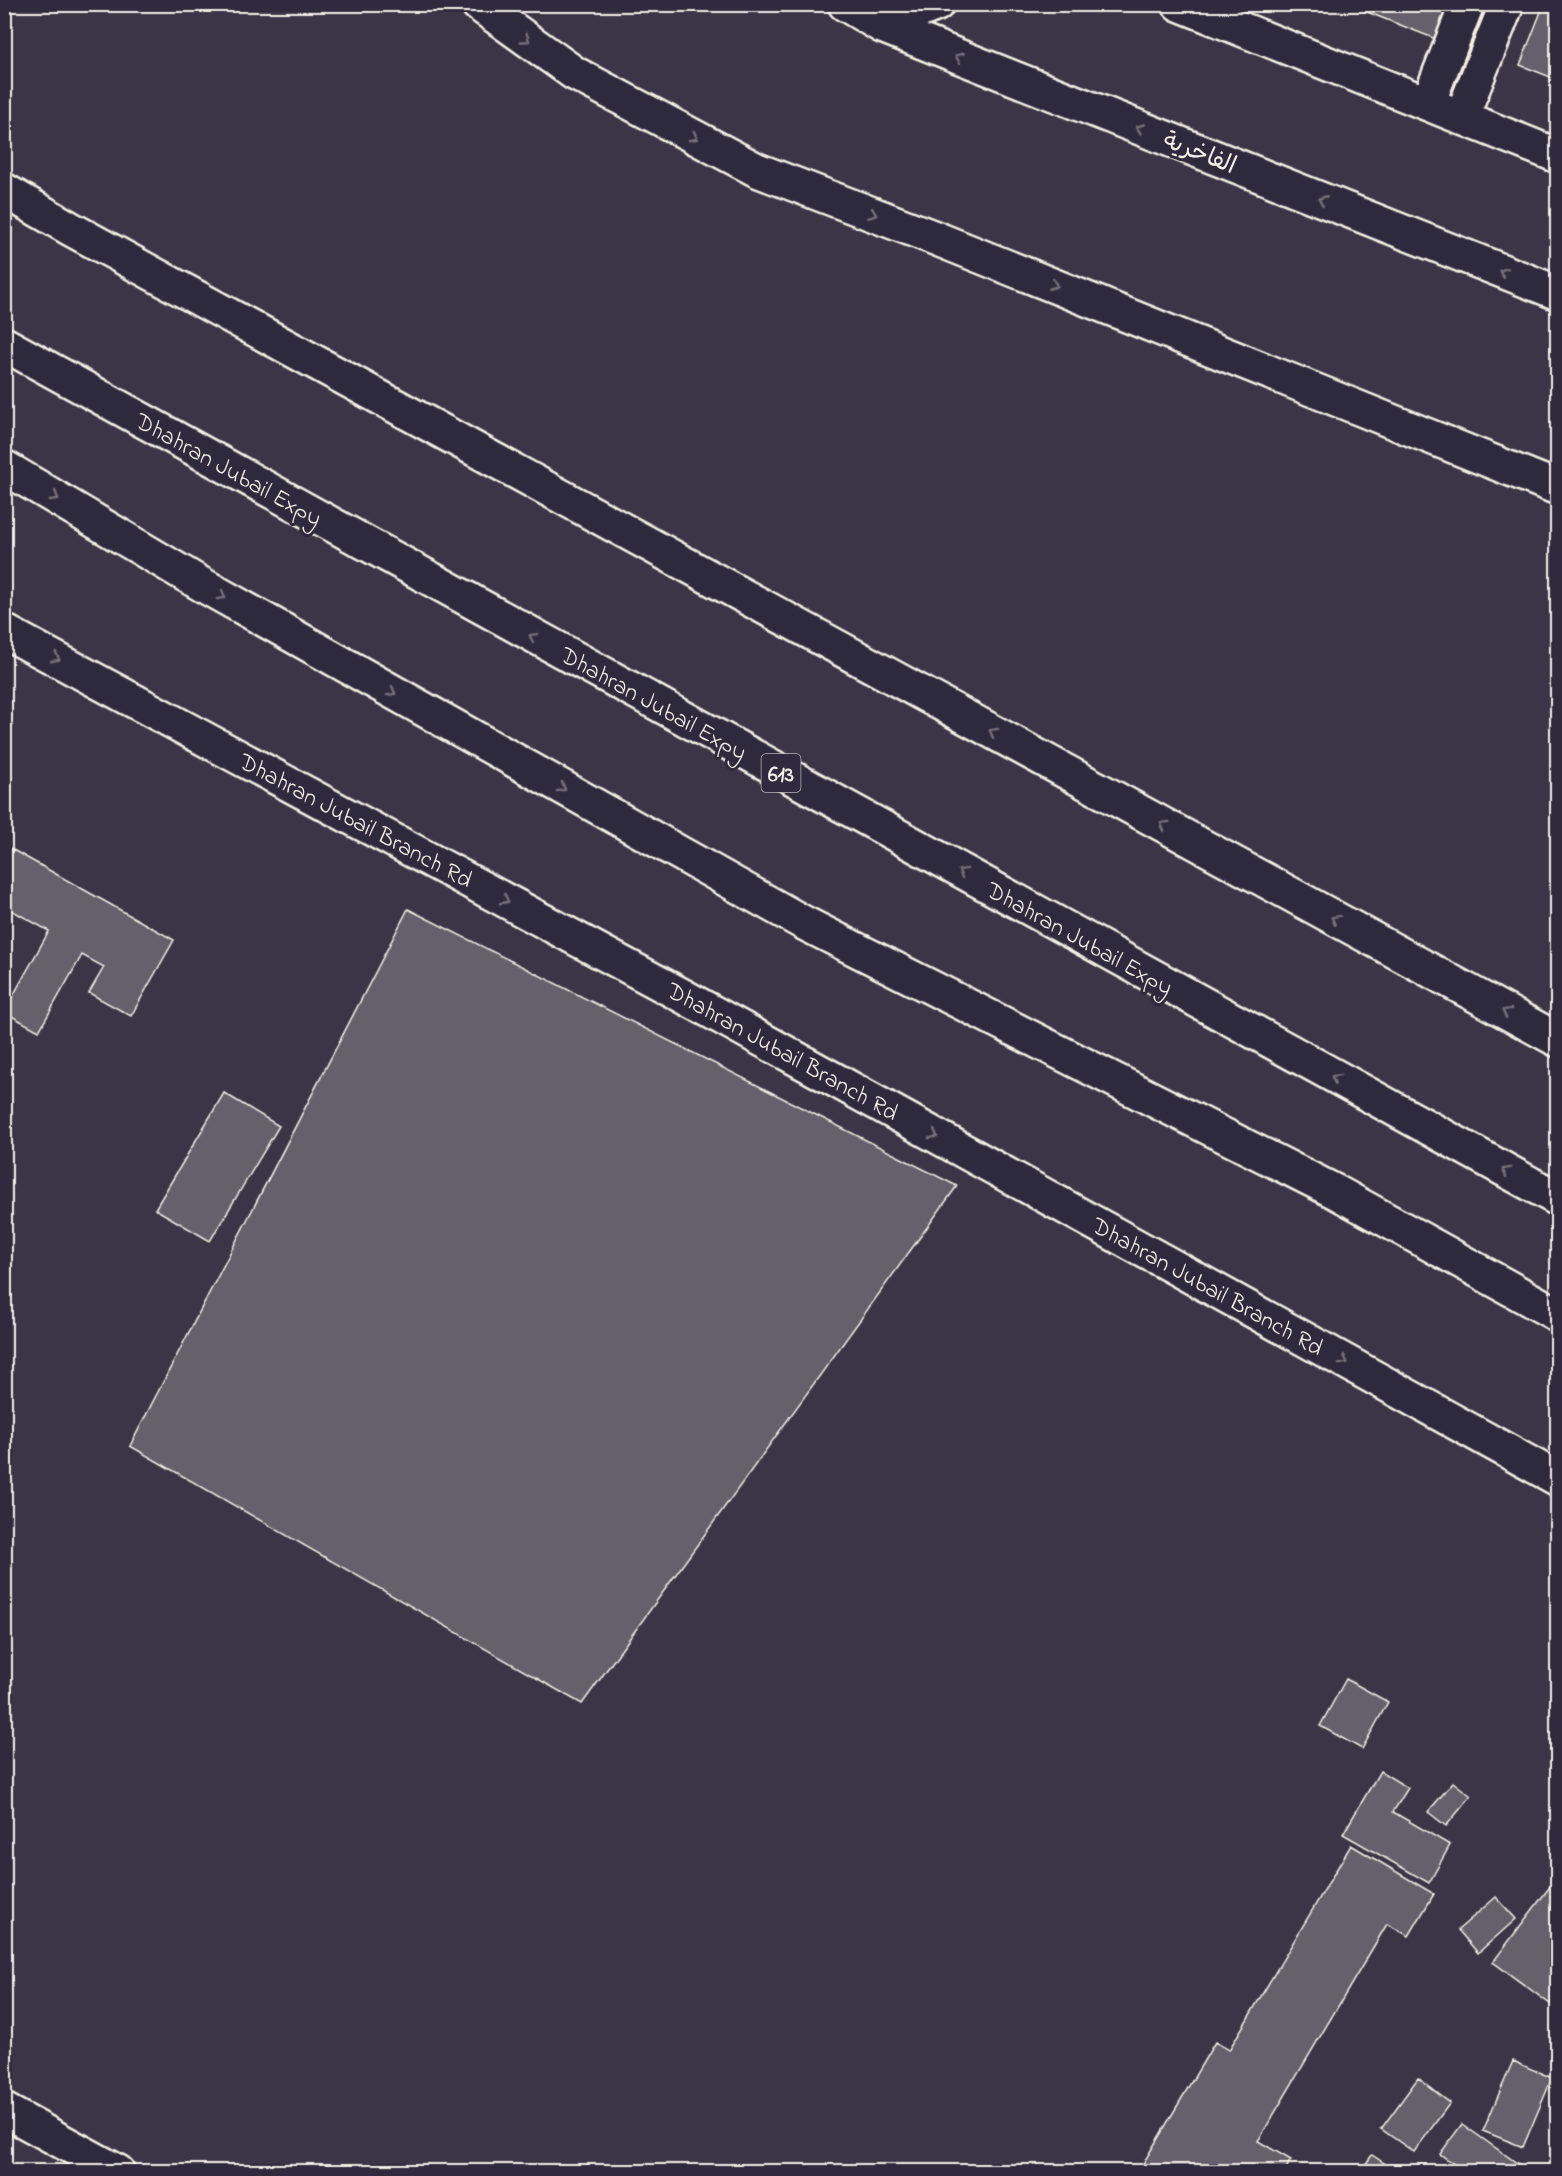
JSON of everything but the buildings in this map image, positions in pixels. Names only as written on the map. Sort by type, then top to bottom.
[{"type":"main road","points":[[478,4],[574,73],[758,170],[936,238],[1557,488]]},
{"type":"main road","name":"الفاخرية","points":[[845,4],[882,26],[1557,293]]},
{"type":"main road","points":[[882,26],[937,4]]},
{"type":"main road","points":[[1179,4],[1557,156]]},
{"type":"main road","points":[[1428,103],[1467,4]]},
{"type":"main road","points":[[1461,118],[1507,4]]},
{"type":"main road","points":[[4,190],[71,229],[1557,1040]]},
{"type":"main road","name":"Dhahran Jubail Expy","points":[[4,344],[1557,1199]]},
{"type":"main road","points":[[4,467],[201,584],[804,923],[1336,1192],[1557,1315]]},
{"type":"main road","name":"Dhahran Jubail Branch Rd","points":[[4,631],[683,996],[1557,1479]]},
{"type":"main road","points":[[4,2110],[118,2172]]}]
